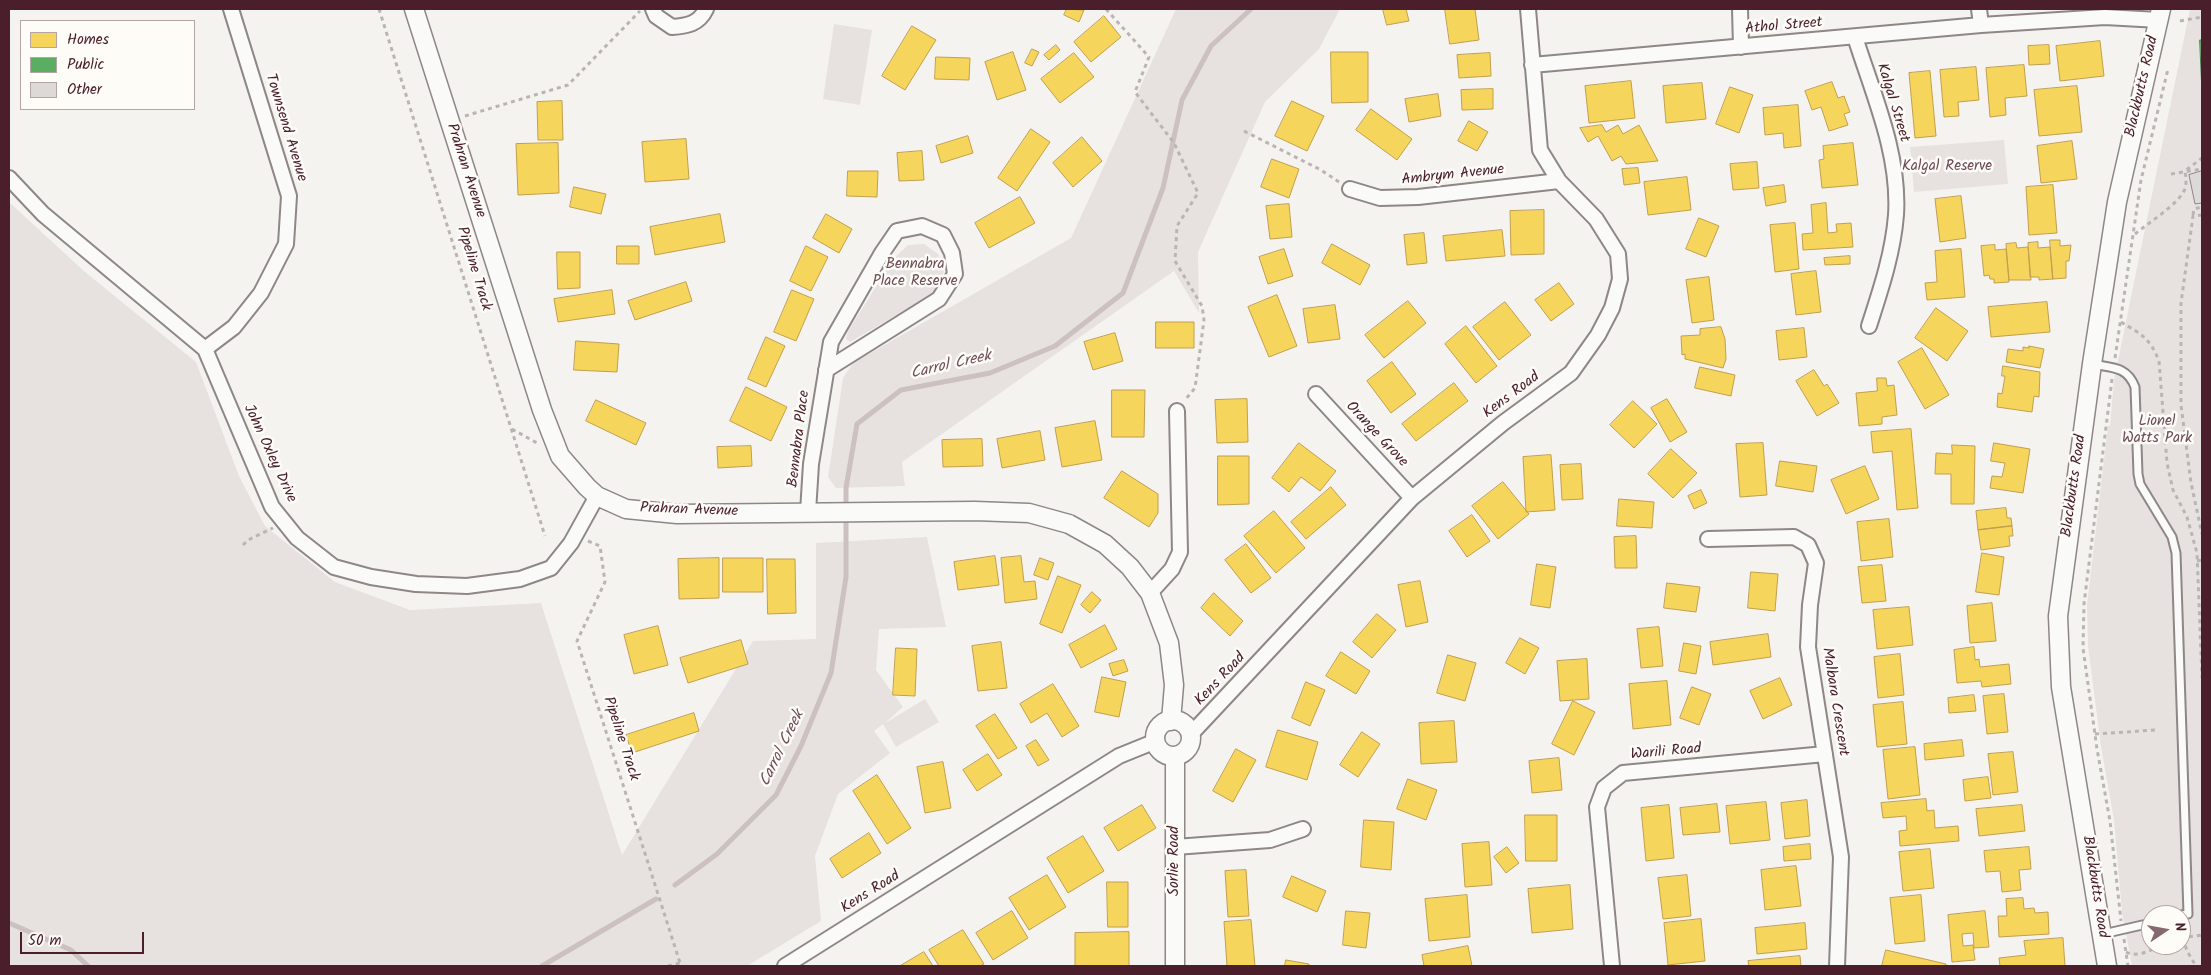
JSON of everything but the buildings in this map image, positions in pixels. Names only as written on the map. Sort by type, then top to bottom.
[{"type":"street","name":"Townsend Avenue","points":[[205,350],[234,327],[262,293],[286,244],[289,196],[231,9]]},
{"type":"street","name":"Prahran Avenue","points":[[414,9],[496,269],[560,456],[586,487],[597,496],[626,509],[677,514],[975,511],[1028,513],[1069,524],[1105,544],[1130,567],[1150,593],[1169,643],[1174,685],[1171,721]]},
{"type":"street","points":[[653,9],[656,16],[672,27],[690,25],[703,15],[706,9]]},
{"type":"street","name":"Kens Road","points":[[1191,734],[1202,725],[1412,498],[1503,423],[1571,373],[1598,335],[1612,308],[1620,279],[1618,254],[1596,219],[1559,181],[1540,150],[1528,9]]},
{"type":"street","points":[[1740,9],[1741,46]]},
{"type":"street","points":[[1979,9],[1981,25]]},
{"type":"street","name":"Athol Street","points":[[1532,64],[1981,25],[2106,17],[2144,18],[2160,15]]},
{"type":"street","name":"Blackbutts Road","points":[[2107,966],[2061,687],[2057,642],[2061,589],[2092,364],[2117,202],[2160,15]]},
{"type":"street","name":"Kalgal Street","points":[[1855,37],[1886,136],[1894,171],[1896,214],[1889,263],[1870,326]]},
{"type":"street","name":"John Oxley Drive","points":[[9,178],[43,214],[205,350],[272,507],[297,538],[334,566],[371,577],[416,584],[467,586],[520,579],[551,568],[575,536],[597,496]]},
{"type":"street","name":"Ambrym Avenue","points":[[1350,189],[1380,198],[1418,197],[1559,181]]},
{"type":"street","name":"Bennabra Place","points":[[808,512],[811,464],[826,370],[831,342],[882,253],[897,231],[922,226],[943,235],[952,253],[955,274],[939,299],[826,370]]},
{"type":"street","name":"Orange Grove","points":[[1316,394],[1412,498]]},
{"type":"street","points":[[1150,593],[1172,569],[1180,552],[1177,411]]},
{"type":"street","name":"Malbara Crescent","points":[[1708,539],[1794,537],[1808,546],[1816,563],[1810,605],[1808,647],[1841,857],[1837,966]]},
{"type":"street","points":[[1171,721],[1184,724],[1191,734],[1191,743],[1187,750],[1176,756],[1163,752],[1156,741],[1158,728],[1171,721]]},
{"type":"street","name":"Kens Road","points":[[785,966],[1119,756],[1156,741]]},
{"type":"street","name":"Warili Road","points":[[1612,966],[1597,807],[1604,788],[1623,773],[1825,754]]},
{"type":"street","name":"Sorlie Road","points":[[1175,966],[1176,756]]},
{"type":"street","points":[[1175,847],[1270,840],[1302,829]]},
{"type":"lane","points":[[2092,364],[2122,370],[2131,377],[2135,387],[2140,484],[2172,537],[2176,553],[2188,905]]},
{"type":"lane","points":[[2102,934],[2141,925]]},
{"type":"path","name":"Pipeline Track","points":[[379,9],[545,536]]},
{"type":"path","points":[[449,121],[568,85],[642,9]]},
{"type":"path","points":[[1106,9],[1149,57],[1135,92],[1174,143],[1198,192],[1177,226],[1175,261],[1202,306],[1204,328],[1195,388],[1177,411]]},
{"type":"path","points":[[2180,21],[2202,17]]},
{"type":"path","points":[[2128,966],[2122,930],[2110,821],[2083,648],[2084,604],[2120,322],[2141,180],[2168,69]]},
{"type":"path","points":[[1244,131],[1321,170],[1350,189]]},
{"type":"path","points":[[2185,171],[2202,158]]},
{"type":"path","points":[[2171,174],[2202,169]]},
{"type":"path","points":[[2134,234],[2184,192],[2185,171]]},
{"type":"path","points":[[2202,207],[2194,209],[2181,303],[2181,397],[2191,483],[2202,534]]},
{"type":"path","points":[[2193,216],[2202,215]]},
{"type":"path","points":[[2120,322],[2146,337],[2159,361],[2167,463],[2173,490],[2187,517],[2197,561],[2202,678]]},
{"type":"path","points":[[243,545],[248,540],[285,523]]},
{"type":"path","name":"Pipeline Track","points":[[575,536],[600,546],[605,582],[577,641],[680,965]]},
{"type":"path","points":[[2197,561],[2202,560]]},
{"type":"path","points":[[2095,734],[2156,730]]},
{"type":"path","points":[[2126,952],[2141,954]]},
{"type":"path","points":[[2189,955],[2196,966]]},
{"type":"path","points":[[668,966],[680,965]]},
{"type":"green space","points":[[1176,9],[1340,9],[1319,49],[1265,102],[1198,252],[1199,313],[1174,271],[902,462],[905,486],[836,488],[828,477],[843,378],[853,363],[1071,238]]},
{"type":"green space","name":"Lionel Watts Park","points":[[2190,9],[2202,9],[2202,966],[2132,966],[2122,912],[2114,820],[2101,747],[2088,646],[2087,605],[2108,426],[2110,426],[2114,380]]},
{"type":"green space","points":[[834,24],[872,30],[860,105],[823,99]]},
{"type":"green space","name":"Kalgal Reserve","points":[[2004,140],[2008,184],[1914,192],[1910,147]]},
{"type":"green space","points":[[9,202],[85,272],[196,362],[239,476],[265,526],[335,582],[410,610],[541,603],[622,855],[753,641],[816,639],[816,543],[927,537],[946,627],[879,629],[876,670],[903,707],[885,723],[925,699],[939,722],[896,747],[883,724],[874,731],[890,753],[838,794],[815,856],[821,921],[747,966],[9,966]]},
{"type":"green space","name":"Bennabra Place Reserve","points":[[924,244],[938,254],[945,268],[937,292],[850,342],[846,339],[848,331],[894,258],[908,245]]},
{"type":"waterway","name":"Carrol Creek","points":[[675,885],[717,854],[776,795],[801,746],[831,673],[846,577],[846,488],[857,424],[901,390],[990,373],[1055,346],[1123,293],[1163,188],[1182,100],[1211,46],[1251,9]]},
{"type":"waterway","name":"Carrol Creek","points":[[542,966],[656,899]]},
{"type":"waterway","name":"Carrol Creek","points":[[9,923],[71,950],[88,966]]}]
